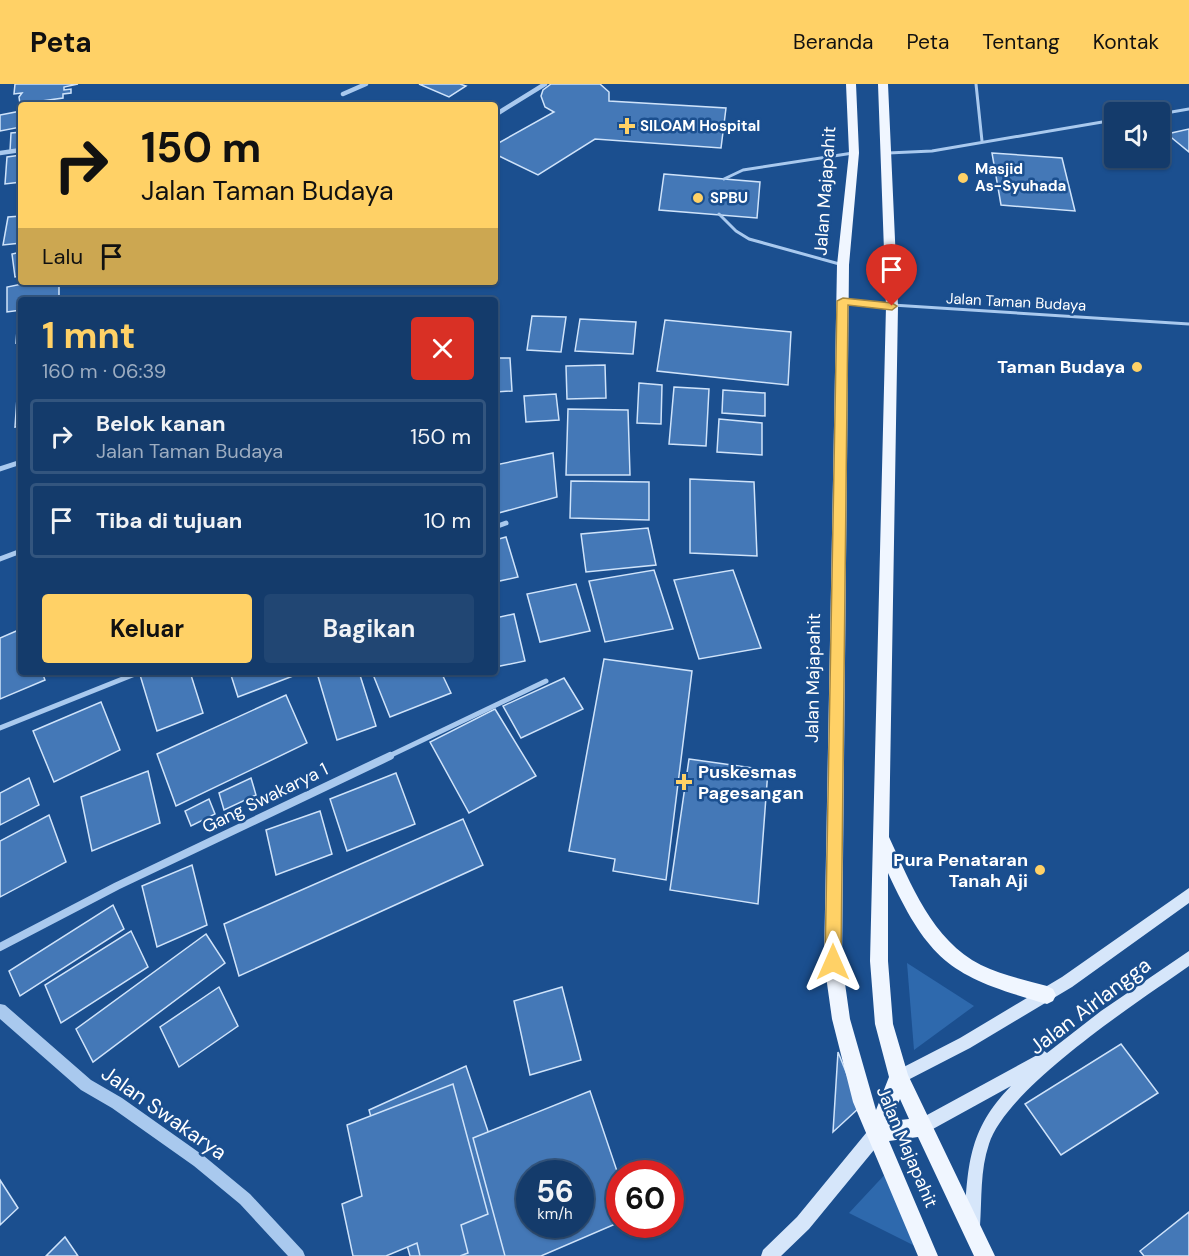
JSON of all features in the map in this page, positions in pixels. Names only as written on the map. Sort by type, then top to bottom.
[{"type":"main road","name":"Jalan Majapahit","points":[[851,84],[854,153],[843,265],[833,962],[841,1019],[850,1060],[863,1102],[928,1256]]},
{"type":"main road","name":"Jalan Majapahit","points":[[883,84],[888,153],[892,306],[880,837],[879,961],[884,1024],[899,1077],[985,1256]]},
{"type":"main road","points":[[880,837],[914,905],[944,946],[964,965],[993,978],[1047,995]]},
{"type":"main road","name":"Jalan Airlangga","points":[[899,1077],[1047,995],[1189,895]]},
{"type":"main road","name":"Jalan Airlangga","points":[[972,1228],[975,1178],[982,1138],[996,1114],[1018,1089],[1066,1047],[1189,958]]},
{"type":"main road","points":[[877,1133],[922,1126],[1066,1047]]},
{"type":"main road","points":[[769,1256],[803,1223],[877,1133],[899,1077]]},
{"type":"street","points":[[343,94],[366,84]]},
{"type":"street","points":[[498,113],[545,84]]},
{"type":"street","points":[[0,153],[18,150]]},
{"type":"street","points":[[0,469],[18,463]]},
{"type":"street","points":[[498,526],[506,523]]},
{"type":"street","points":[[0,559],[18,552]]},
{"type":"street","points":[[0,728],[132,675]]},
{"type":"street","name":"Gang Swakarya 1","points":[[0,947],[117,886],[546,681]]},
{"type":"street","name":"Jalan Swakarya","points":[[0,1010],[86,1085],[199,1161],[245,1199],[298,1256]]},
{"type":"lane","points":[[976,84],[982,141]]},
{"type":"lane","points":[[1170,112],[1189,109]]},
{"type":"lane","points":[[888,153],[932,151],[1104,122]]},
{"type":"lane","points":[[724,179],[743,170],[854,153]]},
{"type":"lane","points":[[720,214],[736,231],[749,239],[843,265]]},
{"type":"lane","name":"Jalan Taman Budaya","points":[[843,301],[1189,324]]},
{"type":"shaded area","points":[[907,963],[974,1006],[914,1050]]},
{"type":"shaded area","points":[[890,1169],[919,1248],[849,1213]]},
{"type":"building","points":[[15,84],[78,84],[64,87],[64,90],[71,89],[71,93],[63,94],[63,98],[20,102],[19,97],[22,93],[14,94]]},
{"type":"building","points":[[419,84],[460,84],[466,86],[449,97]]},
{"type":"building","name":"SILOAM Hospital","points":[[551,84],[600,84],[609,92],[609,101],[726,108],[721,148],[595,139],[538,175],[498,155],[498,143],[554,112],[545,107],[541,96],[543,90]]},
{"type":"building","points":[[18,112],[18,128],[0,131],[0,115]]},
{"type":"building","points":[[1189,129],[1189,152],[1170,136],[1170,133]]},
{"type":"building","points":[[18,132],[18,150],[10,151],[11,133]]},
{"type":"building","points":[[992,153],[1062,158],[1075,211],[1001,205]]},
{"type":"building","points":[[18,155],[18,182],[5,184],[7,157]]},
{"type":"building","points":[[664,174],[760,182],[757,218],[659,210]]},
{"type":"building","points":[[18,216],[18,243],[3,245],[8,217]]},
{"type":"building","points":[[18,253],[18,276],[15,277],[12,254]]},
{"type":"building","points":[[59,285],[59,297],[18,297],[18,310],[7,312],[7,287]]},
{"type":"building","points":[[532,316],[566,317],[561,352],[527,350]]},
{"type":"building","points":[[18,318],[18,343],[16,343]]},
{"type":"building","points":[[580,319],[636,322],[633,354],[575,351]]},
{"type":"building","points":[[665,320],[791,332],[788,385],[657,371]]},
{"type":"building","points":[[498,358],[510,358],[512,391],[498,392]]},
{"type":"building","points":[[605,365],[606,398],[567,399],[566,366]]},
{"type":"building","points":[[18,383],[18,426],[15,427]]},
{"type":"building","points":[[639,383],[662,385],[661,424],[637,423]]},
{"type":"building","points":[[674,387],[709,389],[706,446],[669,444]]},
{"type":"building","points":[[723,390],[765,393],[765,416],[722,413]]},
{"type":"building","points":[[556,394],[559,420],[526,422],[524,396]]},
{"type":"building","points":[[568,409],[628,410],[630,475],[566,475]]},
{"type":"building","points":[[719,419],[762,423],[762,455],[717,452]]},
{"type":"building","points":[[553,453],[557,497],[498,513],[498,464]]},
{"type":"building","points":[[690,479],[754,482],[757,556],[690,553]]},
{"type":"building","points":[[571,481],[649,482],[649,520],[570,518]]},
{"type":"building","points":[[648,528],[656,565],[586,572],[581,534]]},
{"type":"building","points":[[506,537],[518,577],[498,581],[498,539]]},
{"type":"building","points":[[654,570],[673,629],[605,642],[589,581]]},
{"type":"building","points":[[733,570],[761,648],[699,659],[674,580]]},
{"type":"building","points":[[576,584],[590,631],[540,642],[527,594]]},
{"type":"building","points":[[514,614],[525,661],[498,666],[498,617]]},
{"type":"building","points":[[18,630],[18,675],[43,675],[45,680],[0,699],[0,638]]},
{"type":"building","points":[[604,659],[692,671],[666,880],[613,871],[615,859],[569,851]]},
{"type":"building","points":[[140,675],[191,675],[203,713],[157,731]]},
{"type":"building","points":[[231,675],[296,675],[238,697]]},
{"type":"building","points":[[318,675],[360,675],[376,726],[337,740]]},
{"type":"building","points":[[373,675],[442,675],[451,693],[390,717]]},
{"type":"building","points":[[564,678],[583,709],[521,738],[503,706]]},
{"type":"building","points":[[286,695],[307,743],[176,806],[157,754]]},
{"type":"building","points":[[101,702],[120,750],[54,782],[33,731]]},
{"type":"building","points":[[495,709],[536,776],[469,813],[430,742]]},
{"type":"building","points":[[689,759],[768,770],[758,904],[670,890]]},
{"type":"building","points":[[148,771],[160,823],[92,851],[81,797]]},
{"type":"building","points":[[396,773],[415,824],[347,851],[330,799]]},
{"type":"building","points":[[29,778],[39,805],[0,825],[0,793]]},
{"type":"building","points":[[251,778],[256,795],[224,810],[219,793]]},
{"type":"building","points":[[209,799],[215,814],[191,826],[185,811]]},
{"type":"building","points":[[320,811],[332,854],[276,875],[266,830]]},
{"type":"building","points":[[49,815],[66,862],[0,897],[0,841]]},
{"type":"building","points":[[463,819],[483,865],[239,976],[224,924]]},
{"type":"building","points":[[192,865],[207,925],[157,947],[142,886]]},
{"type":"building","points":[[113,905],[124,929],[20,996],[9,971]]},
{"type":"building","points":[[131,931],[148,967],[61,1023],[45,985]]},
{"type":"building","points":[[206,934],[225,963],[93,1062],[76,1029]]},
{"type":"building","points":[[219,987],[238,1026],[179,1067],[160,1027]]},
{"type":"building","points":[[562,987],[581,1060],[530,1075],[514,1001]]},
{"type":"building","points":[[1121,1044],[1158,1093],[1061,1155],[1025,1104]]},
{"type":"building","points":[[838,1052],[860,1107],[833,1132]]},
{"type":"building","points":[[466,1066],[516,1214],[516,1238],[524,1238],[530,1256],[410,1256],[369,1110]]},
{"type":"building","points":[[453,1084],[488,1214],[461,1225],[468,1253],[460,1256],[420,1256],[417,1243],[386,1256],[353,1256],[342,1204],[362,1196],[347,1125]]},
{"type":"building","points":[[590,1091],[613,1160],[606,1160],[606,1228],[594,1233],[594,1160],[516,1160],[516,1238],[583,1238],[541,1256],[505,1256],[473,1138]]},
{"type":"building","points":[[0,1180],[18,1208],[0,1225]]},
{"type":"building","points":[[1189,1212],[1189,1256],[1144,1256],[1140,1251]]},
{"type":"building","points":[[65,1237],[78,1256],[46,1256]]},
{"type":"place","name":"SILOAM Hospital","points":[[627,126]]},
{"type":"place","name":"Masjid As-Syuhada","points":[[963,178]]},
{"type":"place","name":"SPBU","points":[[698,198]]},
{"type":"place","name":"Taman Budaya","points":[[1137,367]]},
{"type":"place","name":"Puskesmas Pagesangan","points":[[684,782]]},
{"type":"place","name":"Pura Penataran Tanah Aji","points":[[1040,870]]},
{"type":"route","points":[[833,962],[834,762],[843,301],[892,306]]}]
